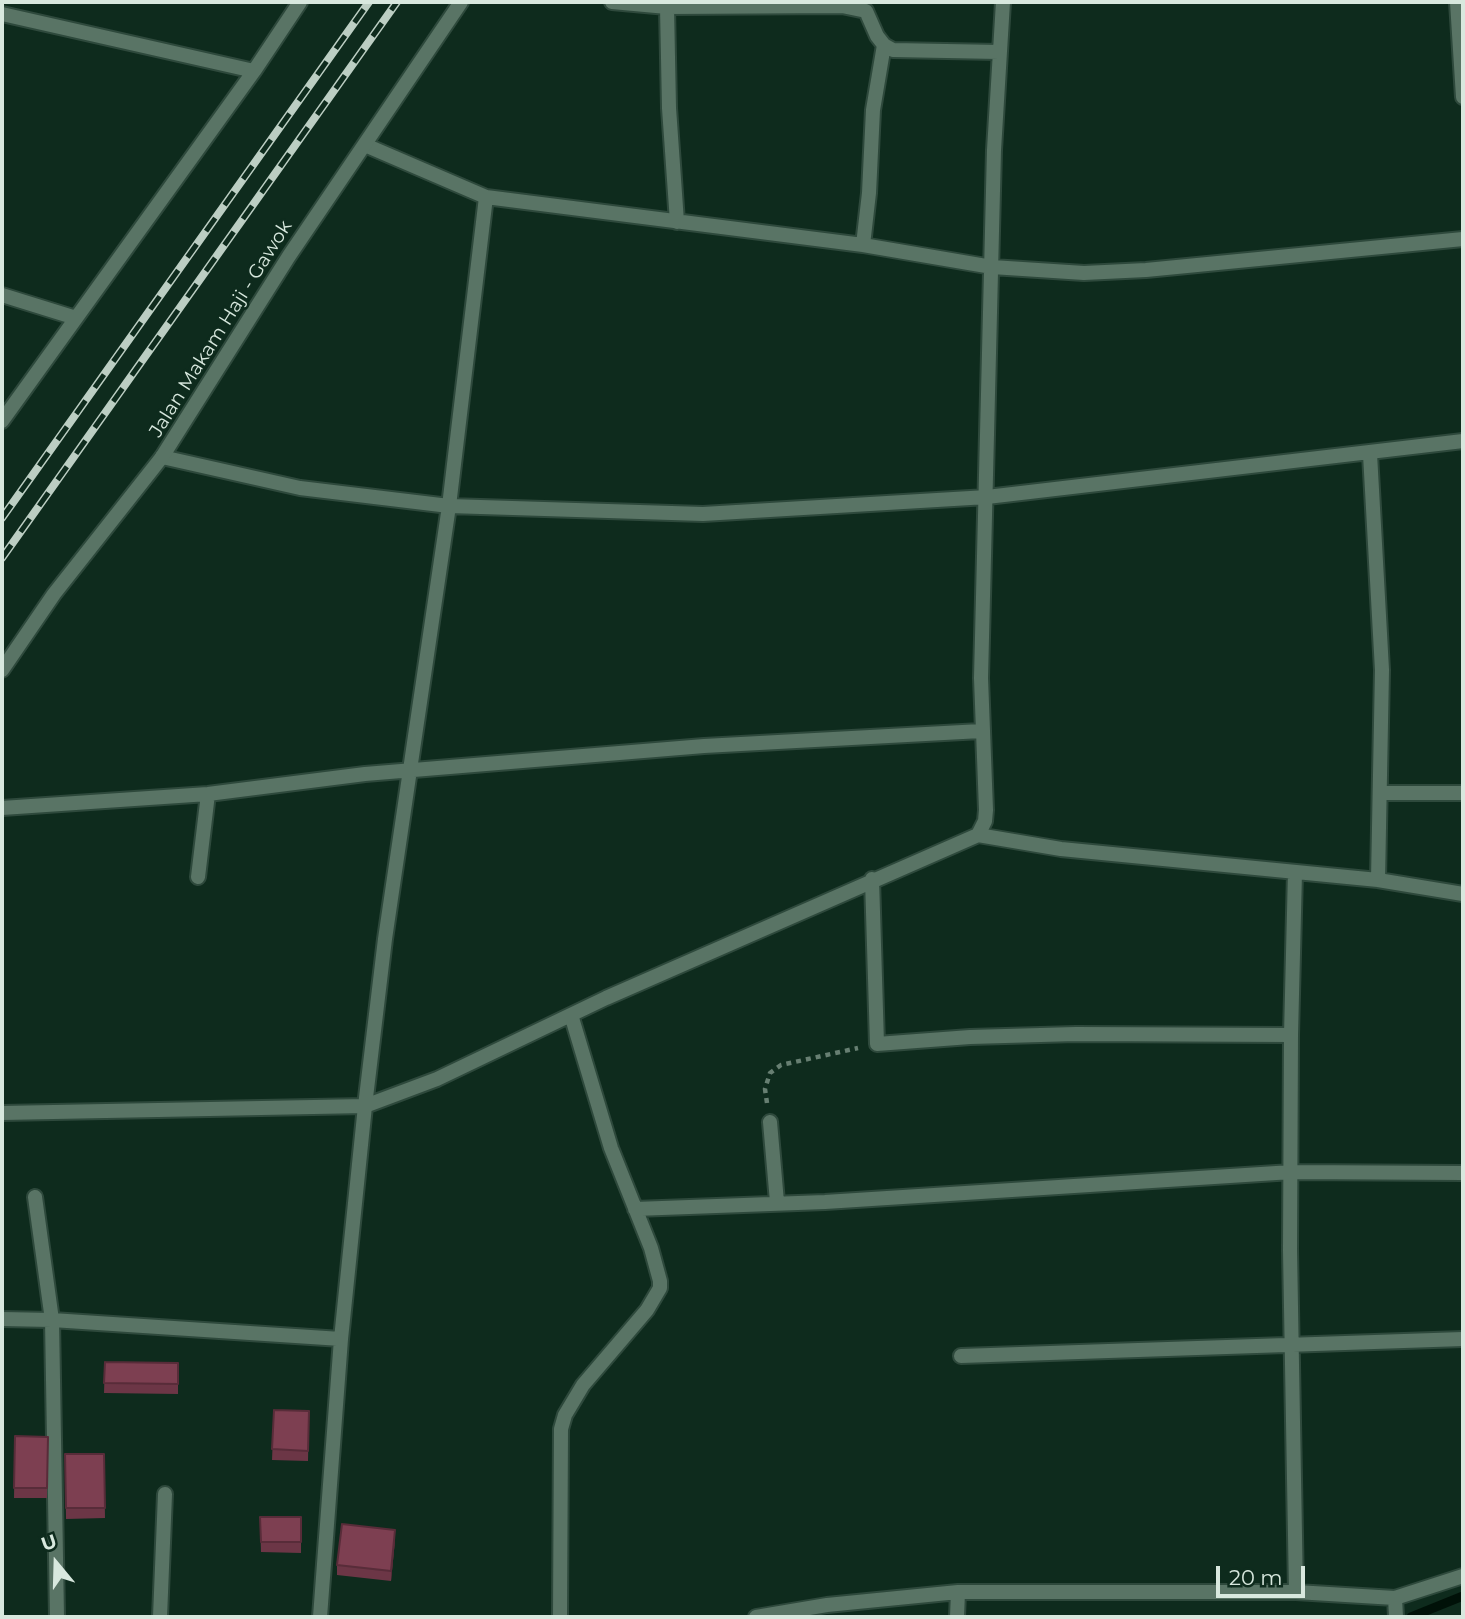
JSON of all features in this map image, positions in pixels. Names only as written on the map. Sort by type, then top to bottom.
[{"type":"street","points":[[2,421],[254,71],[300,2]]},
{"type":"street","name":"Jalan Makam Haji - Gawok","points":[[2,670],[54,594],[162,457],[289,256],[461,2]]},
{"type":"street","points":[[612,2],[667,6],[862,9],[869,16],[884,45],[892,50],[999,52]]},
{"type":"street","points":[[978,835],[985,821],[986,810],[981,731],[992,267],[1003,2]]},
{"type":"street","points":[[1457,2],[1462,38],[1463,97]]},
{"type":"street","points":[[667,6],[669,108],[677,222]]},
{"type":"street","points":[[2,14],[254,71]]},
{"type":"street","points":[[863,245],[869,194],[873,110],[884,45]]},
{"type":"street","points":[[365,145],[486,197],[863,245],[992,267],[1084,273],[1146,270],[1463,239]]},
{"type":"street","points":[[320,1617],[341,1339],[365,1106],[449,506],[486,197]]},
{"type":"street","points":[[2,295],[76,318]]},
{"type":"street","points":[[162,457],[300,488],[449,506],[703,514],[987,497],[1463,441]]},
{"type":"street","points":[[1370,454],[1381,612],[1378,880]]},
{"type":"street","points":[[2,808],[208,794],[303,780],[704,746],[981,731]]},
{"type":"street","points":[[1381,793],[1463,793]]},
{"type":"street","points":[[198,877],[208,794]]},
{"type":"street","points":[[2,1113],[365,1106],[437,1079],[872,879],[978,835],[1061,849],[1378,880],[1463,894]]},
{"type":"street","points":[[1295,872],[1291,1035],[1296,1592]]},
{"type":"street","points":[[872,879],[877,1044],[970,1037],[1076,1034],[1291,1035]]},
{"type":"street","points":[[560,1617],[561,1429],[565,1415],[583,1385],[647,1310],[660,1288],[651,1248],[611,1148],[572,1018]]},
{"type":"street","points":[[769,1122],[777,1202]]},
{"type":"street","points":[[635,1209],[1292,1172],[1463,1173]]},
{"type":"street","points":[[35,1197],[52,1320],[57,1617]]},
{"type":"street","points":[[2,1319],[341,1339]]},
{"type":"street","points":[[961,1356],[1463,1339]]},
{"type":"street","points":[[160,1617],[165,1494]]},
{"type":"street","points":[[756,1617],[849,1603],[958,1592],[1296,1592],[1395,1598],[1463,1576]]},
{"type":"street","points":[[957,1617],[958,1592]]},
{"type":"street","points":[[1395,1598],[1396,1616]]},
{"type":"path","points":[[769,1122],[765,1089],[769,1073],[781,1065],[877,1044]]},
{"type":"building","points":[[105,1362],[178,1363],[178,1384],[104,1383]]},
{"type":"building","points":[[274,1410],[309,1411],[308,1451],[272,1449]]},
{"type":"building","points":[[15,1436],[48,1437],[47,1488],[14,1488]]},
{"type":"building","points":[[65,1454],[104,1454],[105,1508],[66,1508]]},
{"type":"building","points":[[260,1517],[301,1517],[301,1542],[261,1542]]},
{"type":"building","points":[[342,1524],[395,1530],[391,1571],[337,1565]]},
{"type":"waterway","points":[[1411,1617],[1463,1596]]},
{"type":"railway","points":[[2,518],[369,2]]},
{"type":"railway","points":[[2,558],[397,2]]}]
